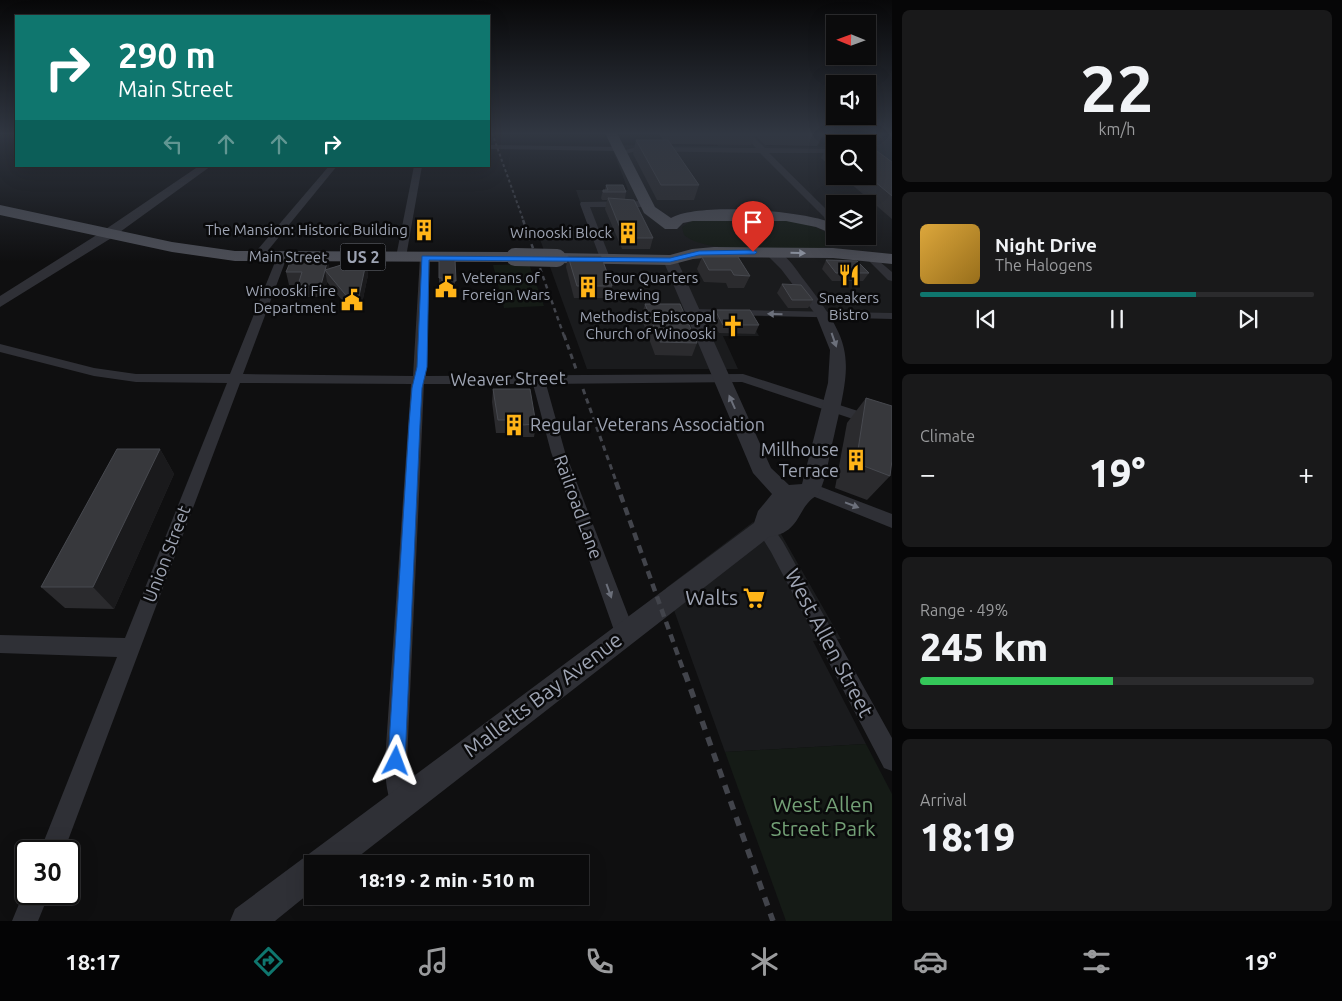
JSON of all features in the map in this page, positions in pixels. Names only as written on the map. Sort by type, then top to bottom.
[{"type":"main road","points":[[633,176],[649,210],[673,232]]},
{"type":"main road","points":[[647,204],[666,213],[693,216]]},
{"type":"main road","name":"Main Street","points":[[0,210],[211,254],[257,257],[514,257],[670,260],[688,255],[714,252],[774,255],[833,253],[873,259],[892,258]]},
{"type":"main road","name":"Main Street","points":[[641,258],[666,253],[672,247],[673,232],[678,220],[693,216],[793,217],[814,220],[826,227]]},
{"type":"main road","name":"Main Street","points":[[673,232],[696,248],[714,252]]},
{"type":"main road","points":[[833,253],[846,248],[844,245]]},
{"type":"main road","name":"Main Street","points":[[863,245],[892,258]]},
{"type":"street","points":[[0,302],[108,234],[192,176]]},
{"type":"street","points":[[257,257],[325,176]]},
{"type":"street","points":[[401,257],[416,176]]},
{"type":"street","points":[[788,176],[826,214]]},
{"type":"street","points":[[605,258],[584,204],[647,204]]},
{"type":"street","points":[[793,217],[812,213],[815,210],[814,204]]},
{"type":"street","points":[[774,255],[786,266],[824,315],[836,343],[839,365],[831,407],[799,495]]},
{"type":"street","name":"Union Street","points":[[56,840],[282,257]]},
{"type":"street","points":[[402,804],[396,778],[396,761],[411,478],[419,380],[422,367],[425,257]]},
{"type":"street","points":[[873,259],[892,278]]},
{"type":"street","points":[[670,260],[764,473],[799,495],[892,521]]},
{"type":"street","points":[[692,312],[892,316]]},
{"type":"street","name":"Weaver Street","points":[[0,348],[94,372],[136,378],[419,380],[743,378],[892,427]]},
{"type":"street","name":"Railroad Lane","points":[[538,379],[558,452],[624,633]]},
{"type":"street","name":"Malletts Bay Avenue","points":[[334,855],[764,528],[779,526],[799,495]]},
{"type":"street","name":"West Allen Street","points":[[764,528],[777,547],[892,760]]},
{"type":"street","points":[[0,644],[131,648]]},
{"type":"street","points":[[246,921],[304,877]]},
{"type":"street","points":[[25,921],[32,905]]},
{"type":"shaded area","points":[[623,176],[826,176],[826,185],[876,185],[876,178],[892,181],[892,318],[748,316],[759,336],[723,336],[738,369],[587,369],[537,231],[590,231],[576,190],[628,190]]},
{"type":"shaded area","points":[[753,522],[781,534],[841,639],[813,641],[866,744],[725,752],[666,588]]},
{"type":"green space","points":[[769,219],[790,221],[809,225],[825,232],[826,245],[831,245],[818,248],[729,248],[695,241],[684,235],[682,227],[693,220]]},
{"type":"green space","points":[[529,264],[544,306],[504,308],[493,265]]},
{"type":"green space","name":"West Allen Street Park","points":[[866,744],[892,794],[892,921],[786,921],[725,752]]},
{"type":"building","points":[[656,176],[693,176],[699,185],[661,185]]},
{"type":"building","points":[[876,176],[892,176],[892,196],[876,183]]},
{"type":"building","points":[[606,185],[623,185],[626,192],[603,192],[603,190],[608,190]]},
{"type":"building","points":[[608,198],[634,200],[653,238],[624,238]]},
{"type":"building","points":[[568,256],[601,256],[612,286],[577,286]]},
{"type":"building","points":[[702,257],[738,257],[750,276],[734,275],[731,270],[709,270]]},
{"type":"building","points":[[328,259],[321,285],[298,285],[302,272],[286,272],[291,260]]},
{"type":"building","points":[[439,259],[455,259],[456,281],[442,281],[442,278],[439,278]]},
{"type":"building","points":[[826,260],[857,261],[869,273],[836,273]]},
{"type":"building","points":[[354,261],[358,265],[366,263],[359,296],[349,299],[325,270]]},
{"type":"building","points":[[782,284],[801,285],[813,300],[792,300]]},
{"type":"building","points":[[645,304],[680,304],[697,343],[660,342]]},
{"type":"building","points":[[715,310],[750,310],[759,325],[723,325]]},
{"type":"building","points":[[493,389],[530,389],[536,424],[523,425],[522,420],[498,420]]},
{"type":"building","points":[[866,398],[892,406],[892,460],[890,476],[856,463]]},
{"type":"building","points":[[117,449],[160,449],[93,587],[41,587]]},
{"type":"railway","points":[[507,176],[524,222]]},
{"type":"railway","points":[[523,220],[564,336]]},
{"type":"railway","points":[[564,335],[576,369]]},
{"type":"railway","points":[[583,389],[617,484]]},
{"type":"railway","points":[[616,482],[685,675]]},
{"type":"railway","points":[[685,673],[773,921]]},
{"type":"place","name":"The Mansion: Historic Building","points":[[424,230]]},
{"type":"place","name":"Winooski Block","points":[[628,233]]},
{"type":"place","name":"Sneakers Bistro","points":[[849,275]]},
{"type":"place","name":"Veterans of Foreign Wars","points":[[446,287]]},
{"type":"place","name":"Four Quarters Brewing","points":[[588,287]]},
{"type":"place","name":"Winooski Fire Department","points":[[352,300]]},
{"type":"place","name":"Methodist Episcopal Church of Winooski","points":[[733,326]]},
{"type":"place","name":"Regular Veterans Association","points":[[514,425]]},
{"type":"place","name":"Millhouse Terrace","points":[[856,460]]},
{"type":"place","name":"Walts","points":[[754,598]]},
{"type":"route","points":[[396,761],[414,424],[417,388],[422,367],[425,257],[641,258],[670,260],[699,253],[753,252]]}]
